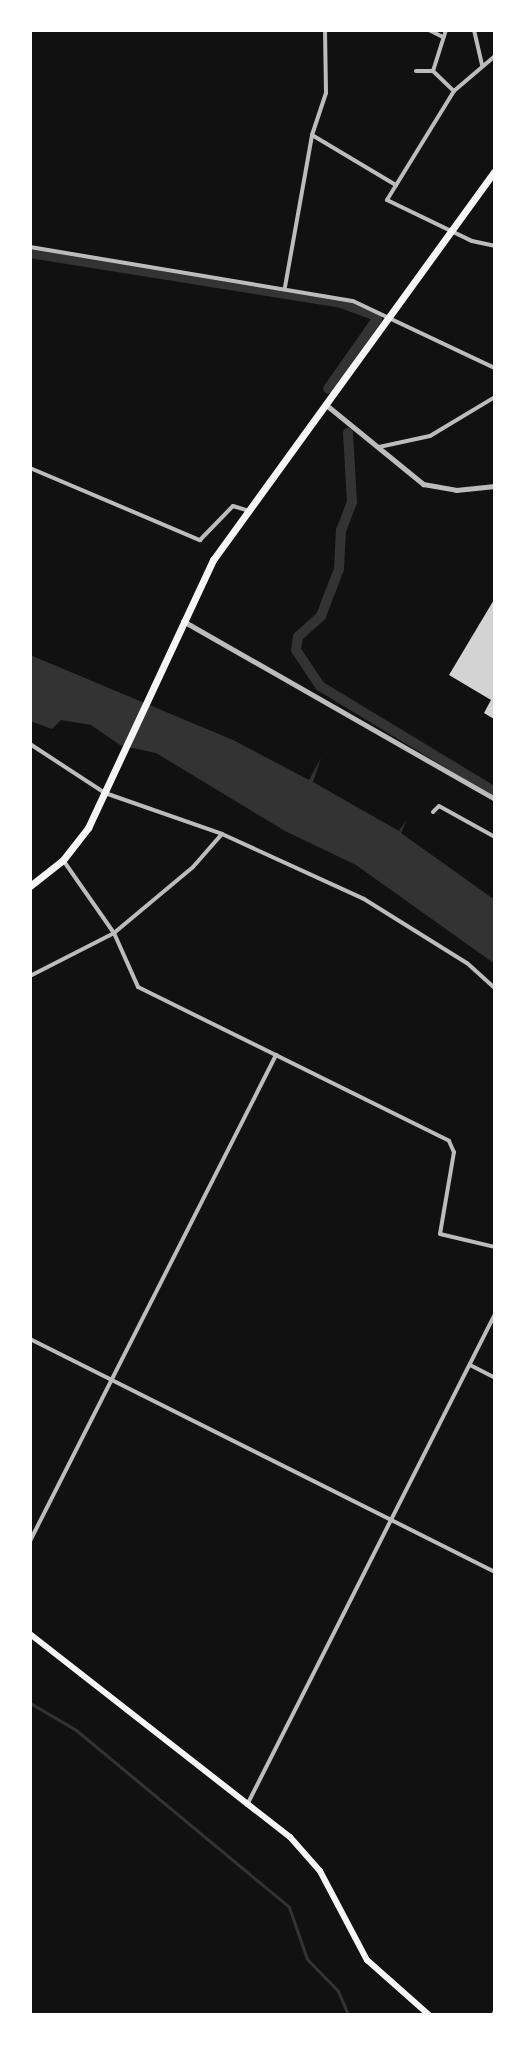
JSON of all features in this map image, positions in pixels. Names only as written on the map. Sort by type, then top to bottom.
[{"type":"main road","points":[[30,886],[63,860],[106,790],[183,621],[246,510],[495,171]]},
{"type":"main road","points":[[30,1634],[246,1805],[290,1837],[320,1871],[367,1960],[429,2015]]},
{"type":"street","points":[[285,287],[312,135],[326,93],[325,30]]},
{"type":"street","points":[[429,30],[442,37]]},
{"type":"street","points":[[433,71],[446,30]]},
{"type":"street","points":[[474,30],[482,65]]},
{"type":"street","points":[[495,56],[454,91],[387,200],[450,230],[495,246]]},
{"type":"street","points":[[416,71],[433,71],[454,91]]},
{"type":"street","points":[[312,135],[396,185]]},
{"type":"street","points":[[30,247],[285,287],[353,300],[389,315],[495,368]]},
{"type":"street","points":[[377,447],[430,436],[495,397]]},
{"type":"street","points":[[325,404],[423,484],[456,490],[495,486]]},
{"type":"street","points":[[30,468],[200,540],[233,506],[246,510]]},
{"type":"street","points":[[183,621],[495,800]]},
{"type":"street","points":[[30,744],[106,790],[222,834],[364,899],[466,963],[495,988]]},
{"type":"street","points":[[433,812],[439,806],[495,837]]},
{"type":"street","points":[[30,976],[114,933],[194,867],[222,834]]},
{"type":"street","points":[[63,860],[114,933],[138,987],[449,1141],[454,1152],[440,1234],[495,1246]]},
{"type":"street","points":[[30,1542],[276,1055]]},
{"type":"street","points":[[246,1805],[495,1314]]},
{"type":"street","points":[[30,1339],[495,1572]]},
{"type":"street","points":[[470,1365],[495,1378]]},
{"type":"street","points":[[493,2015],[495,2011]]},
{"type":"shaded area","points":[[30,655],[233,740],[309,780],[321,758],[313,782],[399,831],[407,819],[401,833],[495,900],[495,964],[356,865],[285,831],[156,753],[120,745],[91,725],[61,720],[52,729],[30,721]]},
{"type":"building","points":[[495,598],[495,728],[494,719],[484,713],[491,700],[449,675]]},
{"type":"waterway","points":[[30,253],[341,303],[372,314],[377,319],[328,389]]},
{"type":"waterway","points":[[348,433],[352,502],[341,530],[339,569],[321,616],[298,637],[296,650],[320,686],[495,792]]},
{"type":"waterway","points":[[30,1703],[76,1730],[289,1907],[307,1959],[338,1991],[348,2015]]}]
